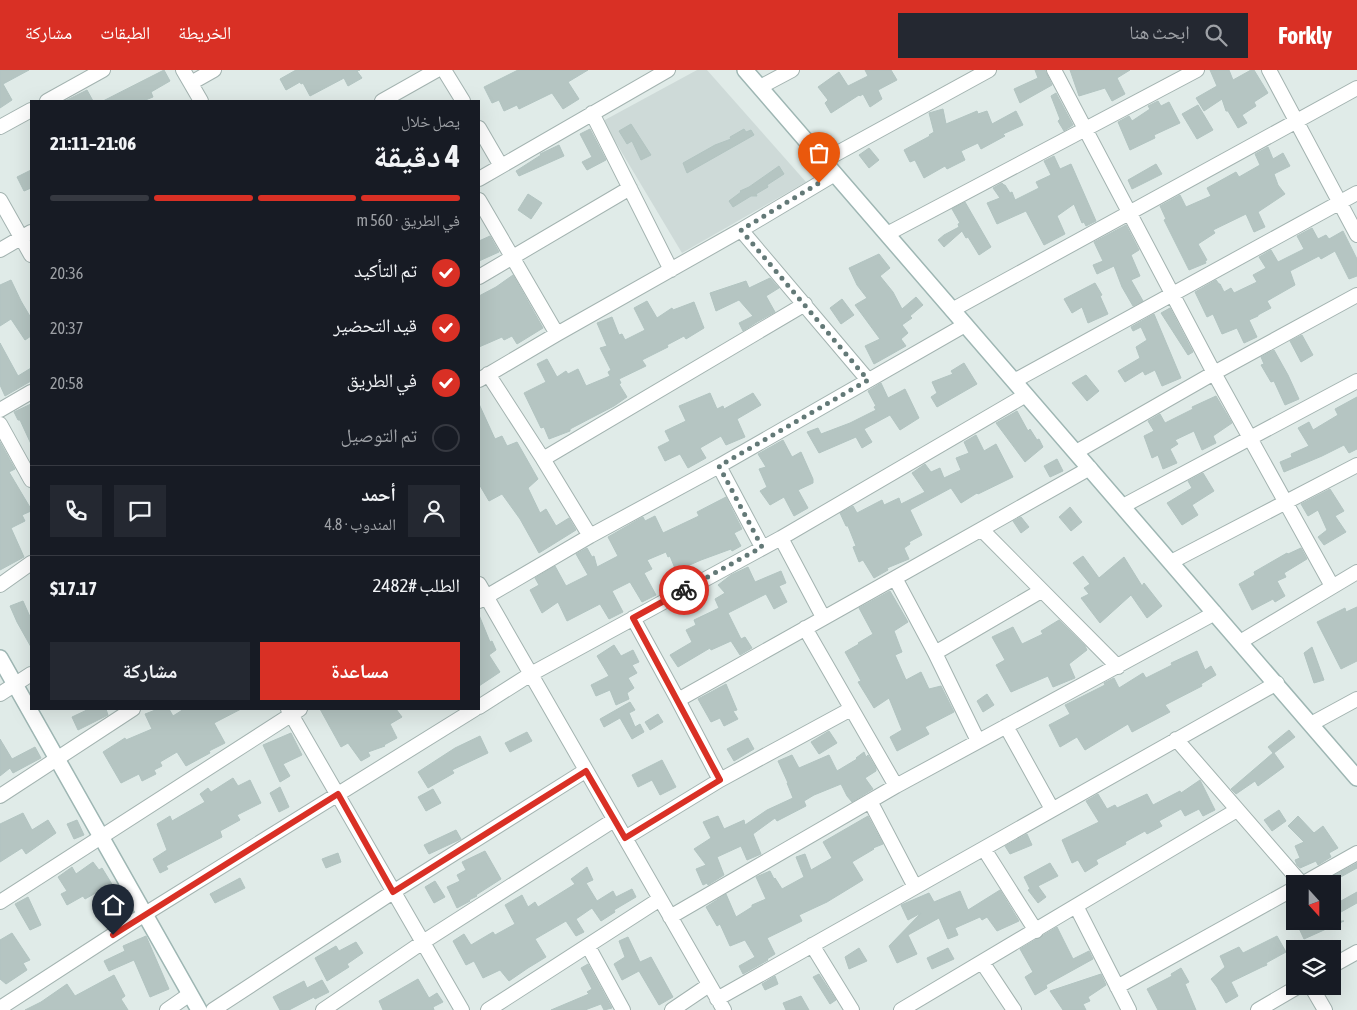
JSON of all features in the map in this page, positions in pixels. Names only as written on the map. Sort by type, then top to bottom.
[{"type":"street","points":[[49,100],[103,70]]},
{"type":"street","points":[[183,70],[200,100]]},
{"type":"street","points":[[190,83],[214,70]]},
{"type":"street","points":[[384,100],[437,70]]},
{"type":"street","points":[[444,70],[462,100]]},
{"type":"street","points":[[480,178],[668,70]]},
{"type":"street","points":[[745,70],[1277,683],[1357,778]]},
{"type":"street","points":[[760,88],[792,70]]},
{"type":"street","points":[[824,161],[989,70]]},
{"type":"street","points":[[1054,70],[1214,373],[1332,586]]},
{"type":"street","points":[[887,234],[1197,70]]},
{"type":"street","points":[[1269,70],[1357,235]]},
{"type":"street","points":[[952,310],[1357,88]]},
{"type":"street","points":[[0,127],[30,111]]},
{"type":"street","points":[[592,113],[671,270]]},
{"type":"street","points":[[480,130],[501,166]]},
{"type":"street","points":[[590,536],[543,459],[483,377],[741,230],[835,174]]},
{"type":"street","points":[[480,276],[630,188]]},
{"type":"street","points":[[1014,381],[1357,193]]},
{"type":"street","points":[[0,200],[26,235],[30,250]]},
{"type":"street","points":[[480,202],[557,334]]},
{"type":"street","points":[[741,230],[868,380]]},
{"type":"street","points":[[0,250],[26,235]]},
{"type":"street","points":[[1076,452],[1214,373],[1357,295]]},
{"type":"street","points":[[543,459],[805,304]]},
{"type":"street","points":[[965,324],[719,466],[590,536],[482,599],[530,674],[721,1004],[812,945],[1277,683]]},
{"type":"street","points":[[1122,506],[1357,381]]},
{"type":"street","points":[[0,410],[30,393]]},
{"type":"street","points":[[480,706],[530,674],[781,538],[1026,395]]},
{"type":"street","points":[[0,424],[30,478]]},
{"type":"street","points":[[1171,562],[1286,504],[1357,465]]},
{"type":"street","points":[[719,466],[762,547]]},
{"type":"street","points":[[678,700],[1090,468]]},
{"type":"street","points":[[982,530],[1118,667]]},
{"type":"street","points":[[781,538],[823,617]]},
{"type":"street","points":[[0,585],[30,564]]},
{"type":"street","points":[[1240,642],[1357,572]]},
{"type":"street","points":[[895,578],[935,653],[978,741]]},
{"type":"street","points":[[935,653],[1042,591]]},
{"type":"street","points":[[670,917],[896,786],[1215,613]]},
{"type":"street","points":[[633,618],[720,780]]},
{"type":"street","points":[[805,628],[896,786]]},
{"type":"street","points":[[0,658],[199,1010]]},
{"type":"street","points":[[0,694],[30,675]]},
{"type":"street","points":[[1311,724],[1357,699]]},
{"type":"street","points":[[625,838],[720,780],[851,709]]},
{"type":"street","points":[[0,796],[131,710]]},
{"type":"street","points":[[0,902],[102,838],[293,710],[393,892],[462,1010]]},
{"type":"street","points":[[0,1008],[145,914],[473,710]]},
{"type":"street","points":[[1006,726],[1052,809]]},
{"type":"street","points":[[1176,739],[1294,875]]},
{"type":"street","points":[[213,1010],[393,892],[586,771]]},
{"type":"street","points":[[870,801],[915,887]]},
{"type":"street","points":[[901,1010],[1237,810]]},
{"type":"street","points":[[323,1010],[423,942],[614,820]]},
{"type":"street","points":[[984,849],[1036,930]]},
{"type":"street","points":[[1317,875],[1357,852]]},
{"type":"street","points":[[1117,987],[1286,893]]},
{"type":"street","points":[[488,1010],[660,899]]},
{"type":"street","points":[[1076,906],[1129,1010]]},
{"type":"street","points":[[812,945],[852,1010]]},
{"type":"street","points":[[588,946],[623,1010]]},
{"type":"street","points":[[1341,961],[1357,952]]},
{"type":"street","points":[[982,962],[1014,1010]]},
{"type":"street","points":[[672,1010],[710,985]]},
{"type":"street","points":[[167,1010],[190,994]]},
{"type":"street","points":[[1258,1010],[1286,994]]},
{"type":"street","points":[[1316,995],[1325,1010]]},
{"type":"shaded area","points":[[697,70],[707,70],[806,182],[682,253],[603,121]]},
{"type":"building","points":[[0,70],[29,70],[3,84],[12,100],[0,108]]},
{"type":"building","points":[[164,70],[170,81],[151,92],[153,97],[146,100],[105,100]]},
{"type":"building","points":[[296,70],[360,70],[357,71],[362,78],[348,86],[344,78],[310,96],[303,83],[301,84],[300,82],[286,90],[280,79]]},
{"type":"building","points":[[518,70],[588,70],[568,82],[579,99],[563,109],[552,93],[519,109],[517,105],[504,111],[499,100],[492,103],[484,87]]},
{"type":"building","points":[[865,70],[891,70],[897,80],[878,90],[882,99],[870,107],[863,94],[831,113],[825,103],[828,100],[818,87],[839,72],[848,86],[868,76]]},
{"type":"building","points":[[1035,70],[1045,70],[1052,85],[1020,103],[1014,89],[1038,78]]},
{"type":"building","points":[[1070,70],[1130,70],[1117,78],[1125,94],[1112,101],[1105,88],[1079,96]]},
{"type":"building","points":[[1210,70],[1229,70],[1233,80],[1254,70],[1268,93],[1254,102],[1256,106],[1242,115],[1247,123],[1238,128],[1228,111],[1226,111],[1222,99],[1204,111],[1196,98],[1217,86]]},
{"type":"building","points":[[87,90],[92,100],[67,100]]},
{"type":"building","points":[[1056,93],[1073,125],[1064,131],[1058,121],[1060,119],[1051,96]]},
{"type":"building","points":[[1158,101],[1161,106],[1169,102],[1180,123],[1154,135],[1155,138],[1130,150],[1118,122],[1129,116],[1132,121],[1150,109],[1148,106]]},
{"type":"building","points":[[1198,105],[1213,130],[1197,139],[1182,114]]},
{"type":"building","points":[[943,109],[946,124],[977,111],[978,114],[987,111],[992,124],[1016,111],[1023,125],[1003,134],[1005,136],[981,149],[978,143],[961,151],[965,160],[947,169],[945,166],[924,178],[915,160],[910,162],[904,150],[934,132],[929,113]]},
{"type":"building","points":[[631,124],[651,155],[641,160],[632,141],[627,144],[619,131]]},
{"type":"building","points":[[590,129],[606,160],[587,170],[582,162],[592,157],[580,134]]},
{"type":"building","points":[[744,129],[746,132],[751,130],[754,135],[687,173],[683,163],[715,145],[731,139],[730,137]]},
{"type":"building","points":[[559,145],[564,156],[519,176],[516,171],[540,154]]},
{"type":"building","points":[[1268,147],[1273,159],[1283,153],[1290,166],[1274,174],[1278,185],[1285,194],[1258,212],[1265,227],[1254,232],[1246,214],[1213,230],[1215,233],[1198,244],[1207,260],[1205,261],[1206,263],[1189,270],[1164,220],[1166,219],[1160,206],[1180,195],[1186,207],[1211,196],[1207,188],[1236,172],[1239,177],[1260,165],[1255,154]]},
{"type":"building","points":[[869,148],[879,160],[869,168],[859,155]]},
{"type":"building","points":[[1054,156],[1060,169],[1071,164],[1096,221],[1086,226],[1084,222],[1082,223],[1074,204],[1057,216],[1065,234],[1044,245],[1026,211],[997,224],[987,203],[1000,198],[993,188],[1002,183],[1010,193],[1012,192],[1015,200],[1039,188],[1036,182],[1051,175],[1044,161]]},
{"type":"building","points":[[1156,164],[1162,174],[1132,189],[1128,180]]},
{"type":"building","points":[[779,166],[784,174],[767,185],[768,187],[756,194],[757,196],[751,196],[733,207],[729,201],[740,191]]},
{"type":"building","points":[[30,170],[30,188],[24,191],[17,177]]},
{"type":"building","points":[[528,194],[542,203],[531,219],[518,210]]},
{"type":"building","points":[[965,202],[991,247],[979,255],[962,231],[944,247],[938,240],[959,227],[958,224],[960,223],[952,209]]},
{"type":"building","points":[[1126,225],[1139,250],[1131,255],[1140,276],[1131,280],[1143,301],[1133,306],[1122,287],[1114,266],[1097,274],[1093,265],[1103,261],[1094,242]]},
{"type":"building","points":[[1312,228],[1318,239],[1326,235],[1329,239],[1343,231],[1357,259],[1357,276],[1349,279],[1335,251],[1321,259],[1319,256],[1290,271],[1295,285],[1267,301],[1271,308],[1249,320],[1257,337],[1244,343],[1237,328],[1222,334],[1213,314],[1207,317],[1195,292],[1216,280],[1224,292],[1231,288],[1234,293],[1257,282],[1253,275],[1266,268],[1259,257],[1271,250],[1278,262],[1304,249],[1297,236]]},
{"type":"building","points":[[490,236],[499,252],[480,261],[480,241]]},
{"type":"building","points":[[879,254],[890,268],[880,276],[893,292],[902,309],[916,297],[923,305],[910,316],[912,318],[902,325],[908,333],[901,339],[906,346],[874,364],[865,346],[880,339],[855,305],[867,298],[857,285],[849,268]]},
{"type":"building","points":[[513,275],[543,328],[517,344],[512,336],[504,340],[502,337],[480,347],[480,295]]},
{"type":"building","points":[[770,278],[779,288],[766,296],[775,312],[743,331],[739,323],[753,316],[739,300],[716,311],[710,293],[746,281],[749,288]]},
{"type":"building","points":[[11,280],[30,316],[30,337],[25,340],[11,319],[0,326],[0,285]]},
{"type":"building","points":[[1095,283],[1102,295],[1100,296],[1108,314],[1088,323],[1082,307],[1072,313],[1064,299]]},
{"type":"building","points":[[842,299],[854,315],[841,324],[830,308]]},
{"type":"building","points":[[647,301],[657,318],[672,308],[673,310],[694,302],[704,328],[686,339],[684,336],[667,345],[668,347],[642,360],[646,366],[619,379],[621,383],[619,384],[627,397],[570,429],[570,431],[549,439],[544,427],[541,428],[524,393],[546,382],[537,364],[547,359],[557,377],[566,371],[568,374],[578,369],[586,386],[610,376],[608,372],[611,370],[600,348],[607,346],[597,323],[612,317],[619,335],[622,334],[625,340],[645,330],[634,308]]},
{"type":"building","points":[[1170,308],[1193,352],[1188,355],[1161,313]]},
{"type":"building","points":[[1154,314],[1181,378],[1162,386],[1155,370],[1145,375],[1143,371],[1125,382],[1118,371],[1140,358],[1136,347],[1147,340],[1141,327],[1133,331],[1131,327]]},
{"type":"building","points":[[1302,335],[1313,355],[1301,362],[1290,341]]},
{"type":"building","points":[[0,343],[18,376],[30,369],[30,382],[5,396],[0,385]]},
{"type":"building","points":[[1274,350],[1299,399],[1285,405],[1274,381],[1271,382],[1261,365],[1264,364],[1261,357]]},
{"type":"building","points":[[964,363],[977,384],[937,407],[931,397],[937,393],[932,382],[953,374],[951,371]]},
{"type":"building","points":[[1086,375],[1099,391],[1087,401],[1072,383]]},
{"type":"building","points":[[881,383],[888,398],[905,389],[919,418],[900,430],[890,415],[864,429],[872,442],[862,448],[856,437],[819,453],[807,432],[818,428],[821,434],[850,423],[876,410],[874,407],[876,406],[868,391]]},
{"type":"building","points":[[710,393],[717,409],[723,406],[724,409],[753,393],[761,405],[737,419],[745,437],[726,445],[721,436],[700,448],[706,458],[688,468],[680,454],[665,461],[658,447],[670,441],[665,431],[686,421],[679,406]]},
{"type":"building","points":[[1216,396],[1232,423],[1213,436],[1216,443],[1202,450],[1194,431],[1175,440],[1178,444],[1170,449],[1177,463],[1163,469],[1158,455],[1152,458],[1144,436],[1154,431],[1148,421],[1160,414],[1165,423],[1193,409],[1192,407]]},
{"type":"building","points":[[1357,397],[1357,449],[1349,453],[1344,445],[1284,472],[1280,462],[1292,457],[1291,454],[1309,446],[1298,428],[1309,422],[1313,430],[1338,415],[1335,409]]},
{"type":"building","points":[[30,404],[30,442],[20,420],[18,420],[14,412]]},
{"type":"building","points":[[480,406],[495,439],[502,436],[507,446],[517,442],[538,479],[528,488],[540,513],[546,509],[556,526],[569,518],[576,530],[539,553],[520,519],[502,494],[489,501],[480,486]]},
{"type":"building","points":[[1017,411],[1028,431],[1030,429],[1043,447],[1025,462],[996,423]]},
{"type":"building","points":[[976,435],[984,451],[996,444],[1013,477],[977,493],[961,503],[951,488],[910,510],[922,535],[909,542],[910,544],[904,548],[909,559],[887,568],[888,570],[874,578],[863,560],[859,562],[853,547],[856,546],[848,526],[846,526],[840,513],[853,506],[857,513],[882,500],[884,505],[899,498],[901,504],[925,492],[912,473],[925,464],[931,472],[940,468],[944,478],[961,470],[956,458],[969,453],[964,442]]},
{"type":"building","points":[[783,440],[792,457],[801,452],[813,479],[813,483],[798,490],[808,508],[794,516],[784,497],[770,505],[760,491],[767,487],[759,469],[766,467],[758,454]]},
{"type":"building","points":[[0,442],[15,469],[9,472],[30,507],[30,511],[22,515],[25,521],[11,528],[24,557],[0,570]]},
{"type":"building","points":[[1057,459],[1063,471],[1050,477],[1044,466]]},
{"type":"building","points":[[1203,473],[1214,491],[1192,505],[1198,515],[1182,525],[1167,503],[1192,488],[1188,481]]},
{"type":"building","points":[[1330,489],[1344,511],[1335,516],[1346,532],[1324,545],[1318,537],[1327,530],[1318,510],[1308,516],[1301,504]]},
{"type":"building","points":[[726,497],[742,529],[734,533],[741,546],[676,571],[670,556],[668,557],[666,552],[647,560],[652,569],[644,573],[656,595],[642,602],[630,582],[612,591],[623,612],[609,619],[600,604],[567,621],[558,602],[542,613],[530,590],[539,585],[535,578],[555,566],[566,586],[588,575],[576,554],[587,548],[592,557],[594,556],[597,567],[618,556],[608,537],[643,517],[645,521],[655,516],[663,533],[699,516],[697,512]]},
{"type":"building","points":[[1070,507],[1082,522],[1071,531],[1059,517]]},
{"type":"building","points":[[1021,517],[1029,527],[1021,533],[1013,521]]},
{"type":"building","points":[[1301,548],[1307,559],[1284,573],[1286,577],[1277,581],[1285,596],[1275,602],[1273,599],[1252,610],[1239,584],[1255,575],[1254,572],[1287,553]]},
{"type":"building","points":[[1083,556],[1099,578],[1124,557],[1142,586],[1144,583],[1162,606],[1147,618],[1131,595],[1100,623],[1081,598],[1089,594],[1084,588],[1090,584],[1073,563]]},
{"type":"building","points":[[748,567],[755,582],[781,571],[786,583],[779,586],[787,602],[774,609],[766,594],[728,613],[741,639],[745,637],[752,648],[740,655],[731,641],[711,650],[710,648],[678,667],[670,655],[692,642],[686,630],[696,625],[694,620],[719,608],[715,599],[725,593],[718,585],[731,575]]},
{"type":"building","points":[[890,591],[908,622],[894,631],[902,652],[895,655],[906,680],[921,672],[929,689],[941,686],[954,712],[925,727],[929,734],[897,751],[890,737],[902,730],[889,698],[874,708],[858,682],[861,681],[845,652],[873,634],[859,608]]},
{"type":"building","points":[[23,601],[30,617],[30,645],[17,622],[10,606]]},
{"type":"building","points":[[1357,607],[1357,661],[1341,669],[1317,622],[1345,608],[1346,612]]},
{"type":"building","points":[[480,617],[490,642],[492,641],[496,650],[489,655],[500,672],[480,685]]},
{"type":"building","points":[[1059,620],[1087,650],[1069,664],[1075,678],[1053,687],[1048,676],[1011,692],[996,665],[1005,660],[992,637],[1013,627],[1022,644],[1043,634],[1041,631]]},
{"type":"building","points":[[614,645],[621,656],[633,650],[639,662],[632,665],[637,673],[628,678],[634,688],[627,693],[629,699],[616,705],[610,690],[596,696],[591,685],[609,676],[597,656]]},
{"type":"building","points":[[1312,647],[1324,680],[1314,683],[1304,653]]},
{"type":"building","points":[[1197,651],[1205,670],[1211,666],[1216,675],[1201,684],[1202,686],[1165,705],[1170,712],[1132,732],[1128,724],[1085,750],[1077,737],[1060,747],[1049,725],[1070,714],[1065,705],[1105,685],[1104,683],[1114,678],[1119,688],[1143,673],[1146,678],[1172,665],[1171,663]]},
{"type":"building","points":[[726,684],[737,710],[733,711],[738,719],[724,726],[720,718],[711,722],[698,699]]},
{"type":"building","points":[[987,694],[994,705],[983,712],[977,701]]},
{"type":"building","points":[[630,702],[635,710],[629,713],[635,727],[640,724],[644,732],[632,739],[620,718],[604,727],[600,719]]},
{"type":"building","points":[[87,710],[106,710],[108,715],[78,730],[72,717]]},
{"type":"building","points":[[155,710],[170,710],[173,716],[182,710],[239,710],[214,723],[225,743],[209,751],[210,753],[186,766],[177,752],[160,762],[162,766],[154,770],[156,774],[142,781],[139,774],[121,783],[103,752],[125,738],[126,740],[152,729],[145,714]]},
{"type":"building","points":[[321,710],[397,710],[402,717],[390,724],[397,738],[385,746],[368,752],[370,756],[361,761],[348,743],[341,747]]},
{"type":"building","points":[[658,714],[663,722],[650,730],[645,722]]},
{"type":"building","points":[[1289,730],[1295,737],[1274,753],[1284,767],[1258,786],[1255,781],[1236,794],[1231,789],[1273,753],[1268,747]]},
{"type":"building","points":[[829,731],[837,743],[819,754],[811,742]]},
{"type":"building","points":[[527,732],[532,741],[510,752],[505,743]]},
{"type":"building","points":[[291,733],[302,755],[283,764],[290,776],[280,782],[263,745]]},
{"type":"building","points":[[480,736],[488,753],[452,770],[454,773],[428,788],[418,772],[455,748]]},
{"type":"building","points":[[748,738],[754,749],[734,761],[727,749]]},
{"type":"building","points":[[0,739],[12,759],[35,747],[41,758],[13,773],[10,768],[0,776]]},
{"type":"building","points":[[864,752],[876,768],[876,771],[865,778],[873,789],[852,802],[841,784],[814,795],[804,801],[806,806],[777,821],[775,818],[753,834],[761,854],[747,860],[741,846],[717,857],[724,875],[708,885],[707,883],[703,885],[696,869],[706,865],[694,849],[711,838],[703,822],[718,816],[724,829],[744,820],[745,825],[767,810],[793,798],[778,761],[792,755],[799,768],[829,755],[837,771],[857,759]]},
{"type":"building","points":[[662,760],[676,787],[660,795],[652,780],[638,787],[632,775]]},
{"type":"building","points":[[233,778],[238,786],[250,780],[261,803],[237,815],[240,820],[220,831],[222,837],[166,866],[168,869],[160,873],[153,859],[167,850],[157,824],[170,816],[172,821],[205,802],[200,794],[208,788],[211,792]]},
{"type":"building","points":[[1200,780],[1215,810],[1203,816],[1199,809],[1185,816],[1181,809],[1159,821],[1162,826],[1147,834],[1145,831],[1125,842],[1126,844],[1096,860],[1098,864],[1085,872],[1078,860],[1072,863],[1062,840],[1099,822],[1086,801],[1098,794],[1107,809],[1115,805],[1117,808],[1147,794],[1153,805],[1180,791],[1181,793]]},
{"type":"building","points":[[280,787],[289,807],[279,812],[270,793]]},
{"type":"building","points":[[433,789],[441,803],[426,811],[418,797]]},
{"type":"building","points":[[1279,810],[1286,821],[1272,831],[1264,820]]},
{"type":"building","points":[[23,813],[32,830],[48,820],[56,833],[26,854],[22,848],[0,862],[0,824]]},
{"type":"building","points":[[868,816],[883,844],[873,848],[852,862],[863,880],[827,902],[799,915],[802,921],[767,938],[775,954],[743,974],[739,966],[755,957],[745,940],[730,946],[720,924],[717,926],[706,907],[726,894],[736,917],[752,907],[752,905],[766,899],[756,877],[770,871],[782,889],[804,877],[796,857],[805,854],[811,870],[832,858],[823,842]]},
{"type":"building","points":[[1298,816],[1314,833],[1323,826],[1338,848],[1329,853],[1331,857],[1318,865],[1316,861],[1300,868],[1297,865],[1295,860],[1300,858],[1295,846],[1304,842],[1288,826]]},
{"type":"building","points":[[77,820],[84,835],[74,839],[67,824]]},
{"type":"building","points":[[456,830],[461,839],[429,854],[424,845]]},
{"type":"building","points":[[1027,834],[1032,845],[1010,854],[1005,846]]},
{"type":"building","points":[[485,851],[501,879],[457,908],[447,887],[460,881],[457,875],[466,870],[462,862]]},
{"type":"building","points":[[338,853],[341,862],[326,868],[322,859]]},
{"type":"building","points":[[93,862],[99,870],[102,868],[118,894],[108,901],[101,890],[85,899],[83,896],[67,905],[61,894],[67,891],[58,877],[72,867],[76,874]]},
{"type":"building","points":[[1050,863],[1058,876],[1038,886],[1046,897],[1038,903],[1028,890],[1030,889],[1024,877]]},
{"type":"building","points":[[1357,863],[1357,868],[1341,877],[1341,875],[1335,875]]},
{"type":"building","points":[[587,867],[593,880],[586,883],[597,901],[613,891],[616,897],[632,889],[636,897],[614,910],[615,912],[601,921],[592,908],[576,919],[584,932],[576,936],[566,921],[535,939],[546,957],[509,981],[500,970],[483,978],[474,961],[466,965],[453,941],[464,934],[471,945],[493,932],[495,935],[515,924],[505,905],[522,895],[528,907],[535,902],[538,907],[575,884],[571,879]]},
{"type":"building","points":[[240,878],[245,888],[215,903],[210,894]]},
{"type":"building","points":[[435,881],[445,897],[434,903],[425,887]]},
{"type":"building","points":[[1000,890],[1019,921],[997,931],[987,917],[982,920],[980,917],[955,928],[958,935],[948,939],[939,918],[908,935],[917,954],[897,963],[889,946],[921,913],[908,920],[901,905],[929,893],[934,902],[960,891],[968,910]]},
{"type":"building","points":[[1357,892],[1357,903],[1341,912],[1341,901]]},
{"type":"building","points":[[28,897],[41,925],[30,930],[15,904]]},
{"type":"building","points":[[1057,927],[1073,959],[1089,951],[1093,959],[1046,985],[1047,988],[1035,995],[1025,977],[1033,972],[1020,949]]},
{"type":"building","points":[[1300,930],[1324,930],[1304,939]]},
{"type":"building","points":[[12,933],[30,960],[23,963],[27,970],[6,984],[0,979],[0,940]]},
{"type":"building","points":[[146,936],[169,989],[150,997],[134,960],[109,971],[104,961],[125,951],[123,946]]},
{"type":"building","points":[[1277,936],[1286,952],[1266,963],[1267,965],[1231,982],[1238,996],[1226,1003],[1211,979],[1225,967],[1220,956],[1239,947],[1243,953]]},
{"type":"building","points":[[628,937],[640,962],[651,957],[673,997],[659,1005],[639,971],[622,980],[614,964],[625,957],[619,941]]},
{"type":"building","points":[[356,942],[363,953],[347,964],[349,967],[327,981],[315,958],[336,946],[339,951]]},
{"type":"building","points":[[859,948],[867,961],[849,969],[845,957]]},
{"type":"building","points":[[948,948],[954,959],[932,969],[927,958]]},
{"type":"building","points":[[588,964],[612,1008],[604,1010],[601,1004],[585,1010],[551,1010],[589,994],[587,992],[592,989],[581,968]]},
{"type":"building","points":[[1181,968],[1189,982],[1185,984],[1196,1010],[1158,1010],[1147,989],[1172,976],[1171,974]]},
{"type":"building","points":[[819,974],[836,1000],[830,1004],[813,977]]},
{"type":"building","points":[[1101,974],[1106,985],[1088,997],[1090,1001],[1083,1004],[1086,1010],[1063,1010],[1050,991]]},
{"type":"building","points":[[114,975],[125,996],[121,999],[128,1010],[25,1010],[41,1002],[67,984],[75,996]]},
{"type":"building","points":[[775,976],[778,984],[765,990],[762,984]]},
{"type":"building","points":[[418,979],[429,998],[437,993],[443,1002],[433,1007],[434,1010],[383,1010],[379,1001]]},
{"type":"building","points":[[322,980],[329,992],[315,999],[314,997],[289,1010],[280,1010],[273,997],[304,981],[307,988]]},
{"type":"building","points":[[801,996],[809,1010],[786,1010],[783,1003]]},
{"type":"way so far","points":[[684,590],[762,547],[719,466],[868,380],[741,230],[819,183]]},
{"type":"route","points":[[113,935],[338,794],[393,892],[586,771],[625,838],[720,780],[633,618],[684,590]]}]
